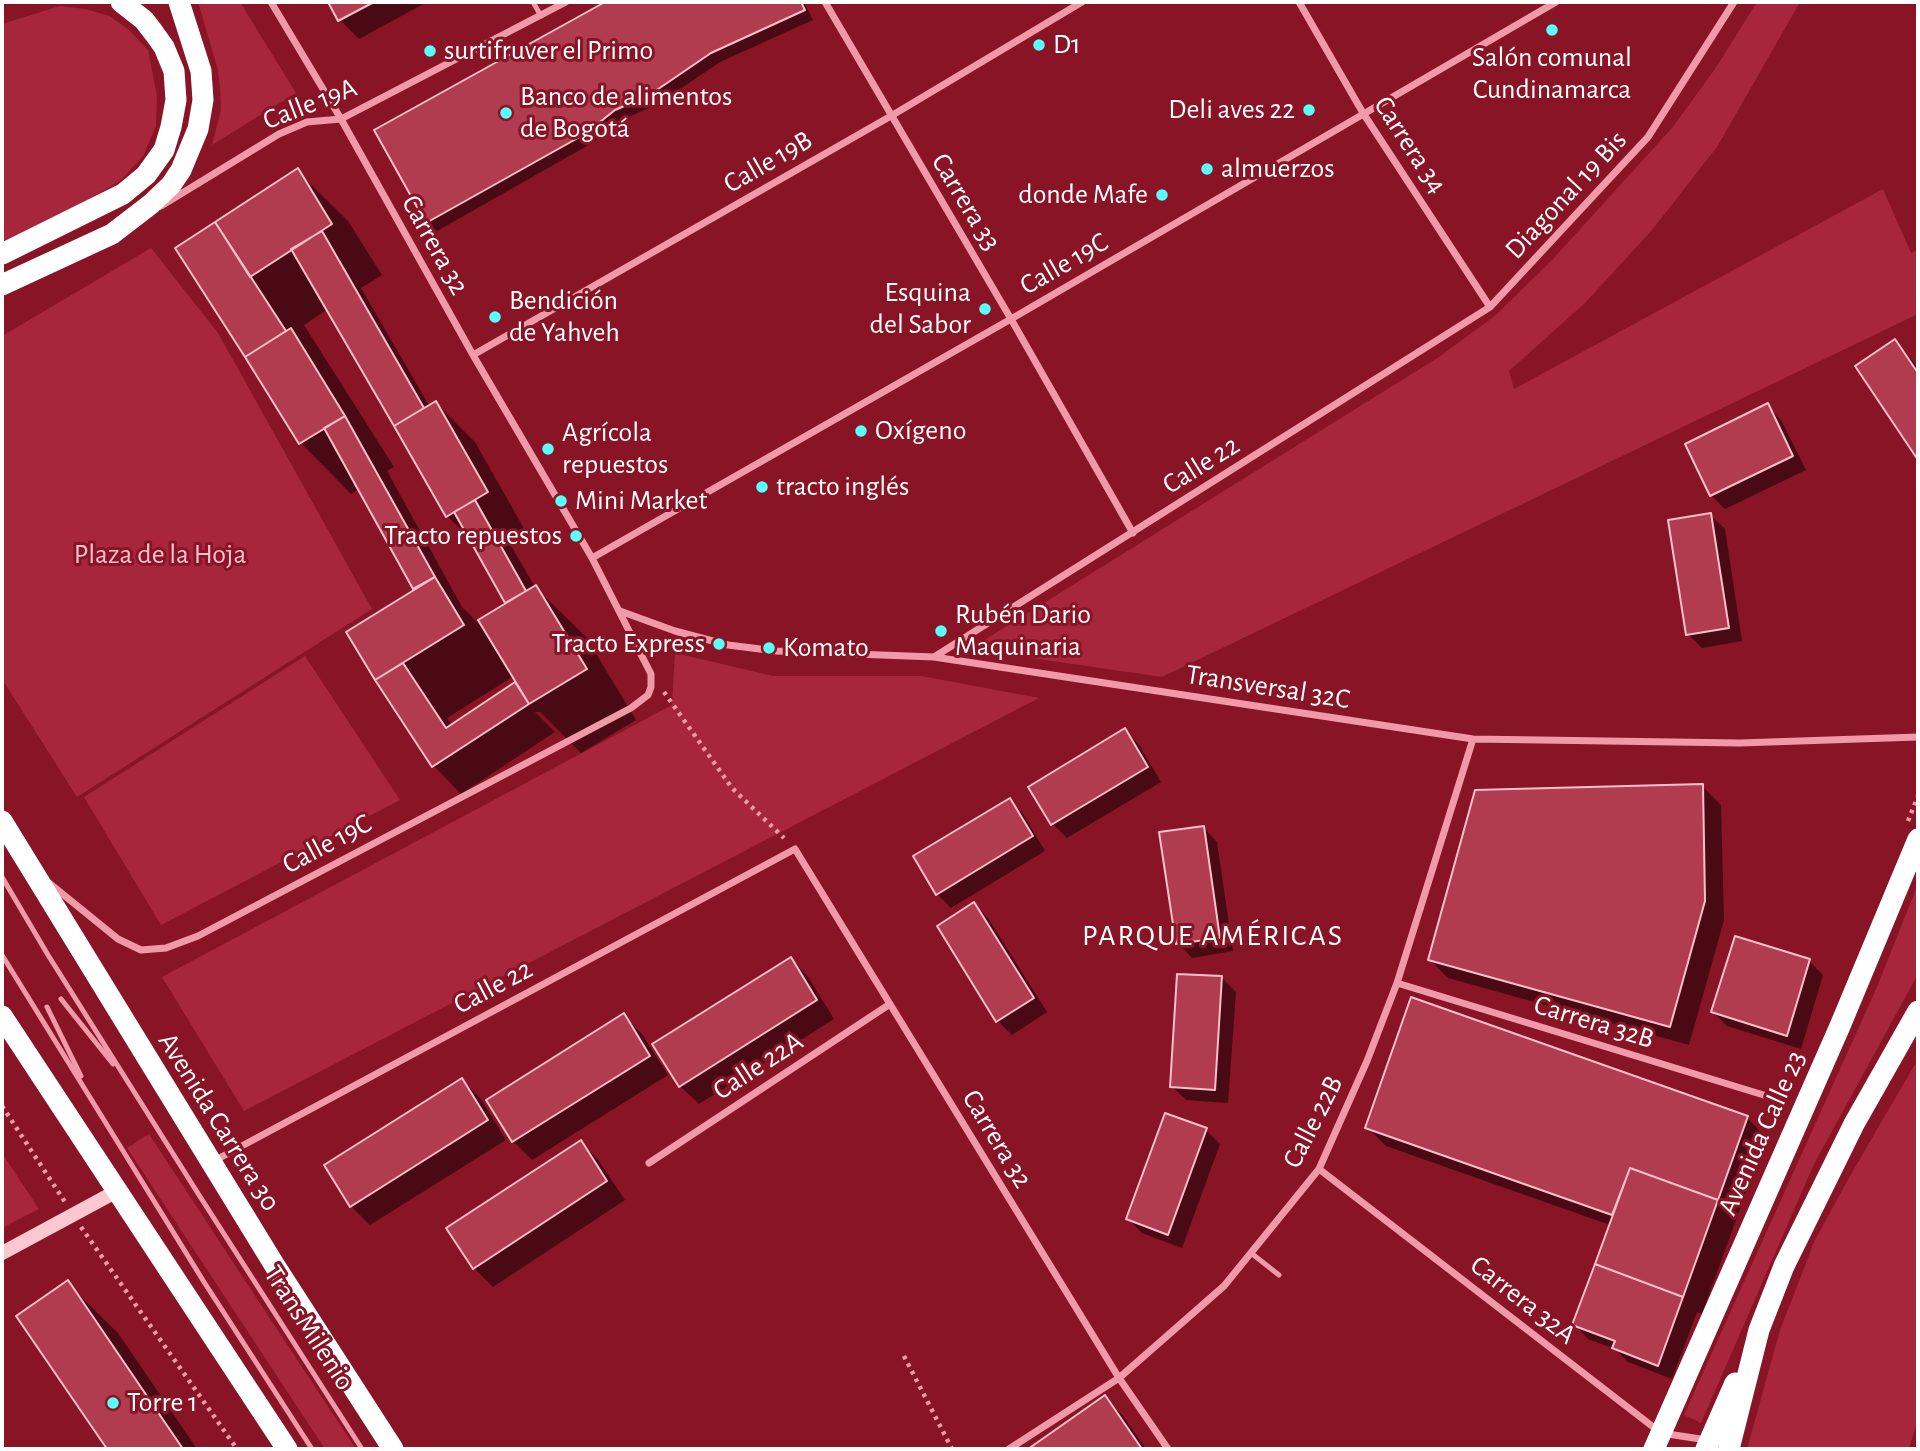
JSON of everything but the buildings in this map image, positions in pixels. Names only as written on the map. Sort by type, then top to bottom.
[{"type":"highway","points":[[2,254],[123,194],[146,175],[164,150],[176,100],[174,71],[155,33],[144,20],[121,2]]},
{"type":"highway","points":[[2,285],[112,234],[135,218],[171,185],[193,146],[203,100],[201,71],[179,2]]},
{"type":"highway","name":"Avenida Carrera 30","points":[[2,821],[275,1266],[393,1449]]},
{"type":"highway","name":"Avenida Calle 23","points":[[1657,1441],[1840,1026],[1918,839]]},
{"type":"highway","points":[[1715,1446],[1784,1266],[1849,1136],[1918,1011]]},
{"type":"highway","points":[[2,1016],[287,1449]]},
{"type":"street","name":"Carrera 32","points":[[271,2],[341,119],[473,355],[592,558],[651,674]]},
{"type":"street","name":"Calle 19A","points":[[112,234],[182,195],[279,134],[307,122],[341,119],[566,2]]},
{"type":"street","name":"Carrera 33","points":[[825,2],[1133,533]]},
{"type":"street","name":"Calle 19B","points":[[473,355],[891,116],[1082,2]]},
{"type":"street","name":"Carrera 34","points":[[1298,2],[1363,113],[1490,307]]},
{"type":"street","name":"Calle 19C","points":[[592,558],[1011,319],[1556,2]]},
{"type":"street","name":"Diagonal 19 Bis","points":[[1490,307],[1648,137],[1734,2]]},
{"type":"street","name":"Calle 22","points":[[934,657],[1490,307]]},
{"type":"street","name":"Transversal 32C","points":[[620,611],[675,631],[728,645],[776,651],[934,657],[1473,739],[1740,743],[1918,737]]},
{"type":"street","name":"Calle 19C","points":[[31,868],[118,939],[141,950],[166,948],[210,930],[619,715],[648,695],[652,687],[651,674]]},
{"type":"street","name":"Calle 22B","points":[[1009,1449],[1119,1378],[1224,1286],[1319,1169],[1367,1061],[1396,983],[1473,739]]},
{"type":"street","name":"Carrera 32","points":[[795,849],[1119,1378],[1168,1449]]},
{"type":"street","name":"Calle 22","points":[[212,1163],[795,849]]},
{"type":"street","name":"Carrera 32B","points":[[1396,983],[1780,1100]]},
{"type":"street","name":"Calle 22A","points":[[649,1163],[890,1004]]},
{"type":"street","name":"Carrera 32A","points":[[1319,1169],[1657,1441],[1715,1446]]},
{"type":"street","points":[[2,1253],[117,1191]]},
{"type":"lane","points":[[533,2],[541,16]]},
{"type":"lane","name":"TransMilenio","points":[[2,877],[131,1086],[362,1449]]},
{"type":"lane","points":[[2,955],[204,1282],[312,1449]]},
{"type":"lane","name":"TransMilenio","points":[[61,999],[131,1086]]},
{"type":"lane","points":[[47,1007],[95,1105]]},
{"type":"lane","points":[[1251,1253],[1279,1275]]},
{"type":"path","points":[[651,674],[732,788],[795,849]]},
{"type":"path","points":[[2,1106],[74,1215],[237,1449]]},
{"type":"path","points":[[904,1356],[952,1449]]},
{"type":"green space","points":[[198,2],[240,2],[296,93],[212,145],[221,110],[220,88],[218,70]]},
{"type":"green space","points":[[1757,2],[1800,2],[1717,147],[1652,230],[1585,303],[1509,371],[1514,389],[1883,189],[1911,253],[1918,250],[1918,314],[1162,677],[970,649],[1439,357],[1496,315],[1553,259],[1672,128],[1715,69]]},
{"type":"green space","points":[[60,6],[110,16],[129,30],[148,50],[157,96],[156,126],[143,156],[120,181],[2,242],[2,24]]},
{"type":"green space","name":"Plaza de la Hoja","points":[[151,248],[218,333],[372,609],[77,797],[2,679],[2,336]]},
{"type":"green space","points":[[675,653],[773,676],[921,676],[1039,698],[244,1111],[162,977],[672,705]]},
{"type":"green space","points":[[305,656],[400,800],[161,925],[84,797]]},
{"type":"green space","points":[[1918,884],[1918,974],[1814,1164],[1701,1423],[1684,1415],[1877,987]]},
{"type":"green space","points":[[1918,1059],[1918,1419],[1909,1449],[1747,1449],[1780,1330],[1815,1240]]},
{"type":"green space","points":[[149,1134],[356,1449],[325,1449],[127,1148]]},
{"type":"green space","points":[[2,1153],[39,1209],[2,1228]]},
{"type":"place","name":"Salón comunal Cundinamarca","points":[[1552,30]]},
{"type":"place","name":"D1","points":[[1039,45]]},
{"type":"place","name":"surtifruver el Primo","points":[[430,51]]},
{"type":"place","name":"Deli aves 22","points":[[1309,110]]},
{"type":"place","name":"Banco de alimentos de Bogotá","points":[[506,113]]},
{"type":"place","name":"almuerzos","points":[[1207,169]]},
{"type":"place","name":"donde Mafe","points":[[1162,195]]},
{"type":"place","name":"Esquina del Sabor","points":[[985,309]]},
{"type":"place","name":"Bendición de Yahveh","points":[[495,317]]},
{"type":"place","name":"Oxígeno","points":[[861,431]]},
{"type":"place","name":"Agrícola repuestos","points":[[548,449]]},
{"type":"place","name":"tracto inglés","points":[[762,487]]},
{"type":"place","name":"Mini Market","points":[[561,501]]},
{"type":"place","name":"Tracto repuestos","points":[[576,536]]},
{"type":"place","name":"Rubén Dario Maquinaria","points":[[941,631]]},
{"type":"place","name":"Tracto Express","points":[[719,644]]},
{"type":"place","name":"Komato","points":[[769,648]]},
{"type":"place","name":"Torre 1","points":[[113,1403]]},
{"type":"district","name":"PARQUE AMÉRICAS","points":[[1213,936]]}]
